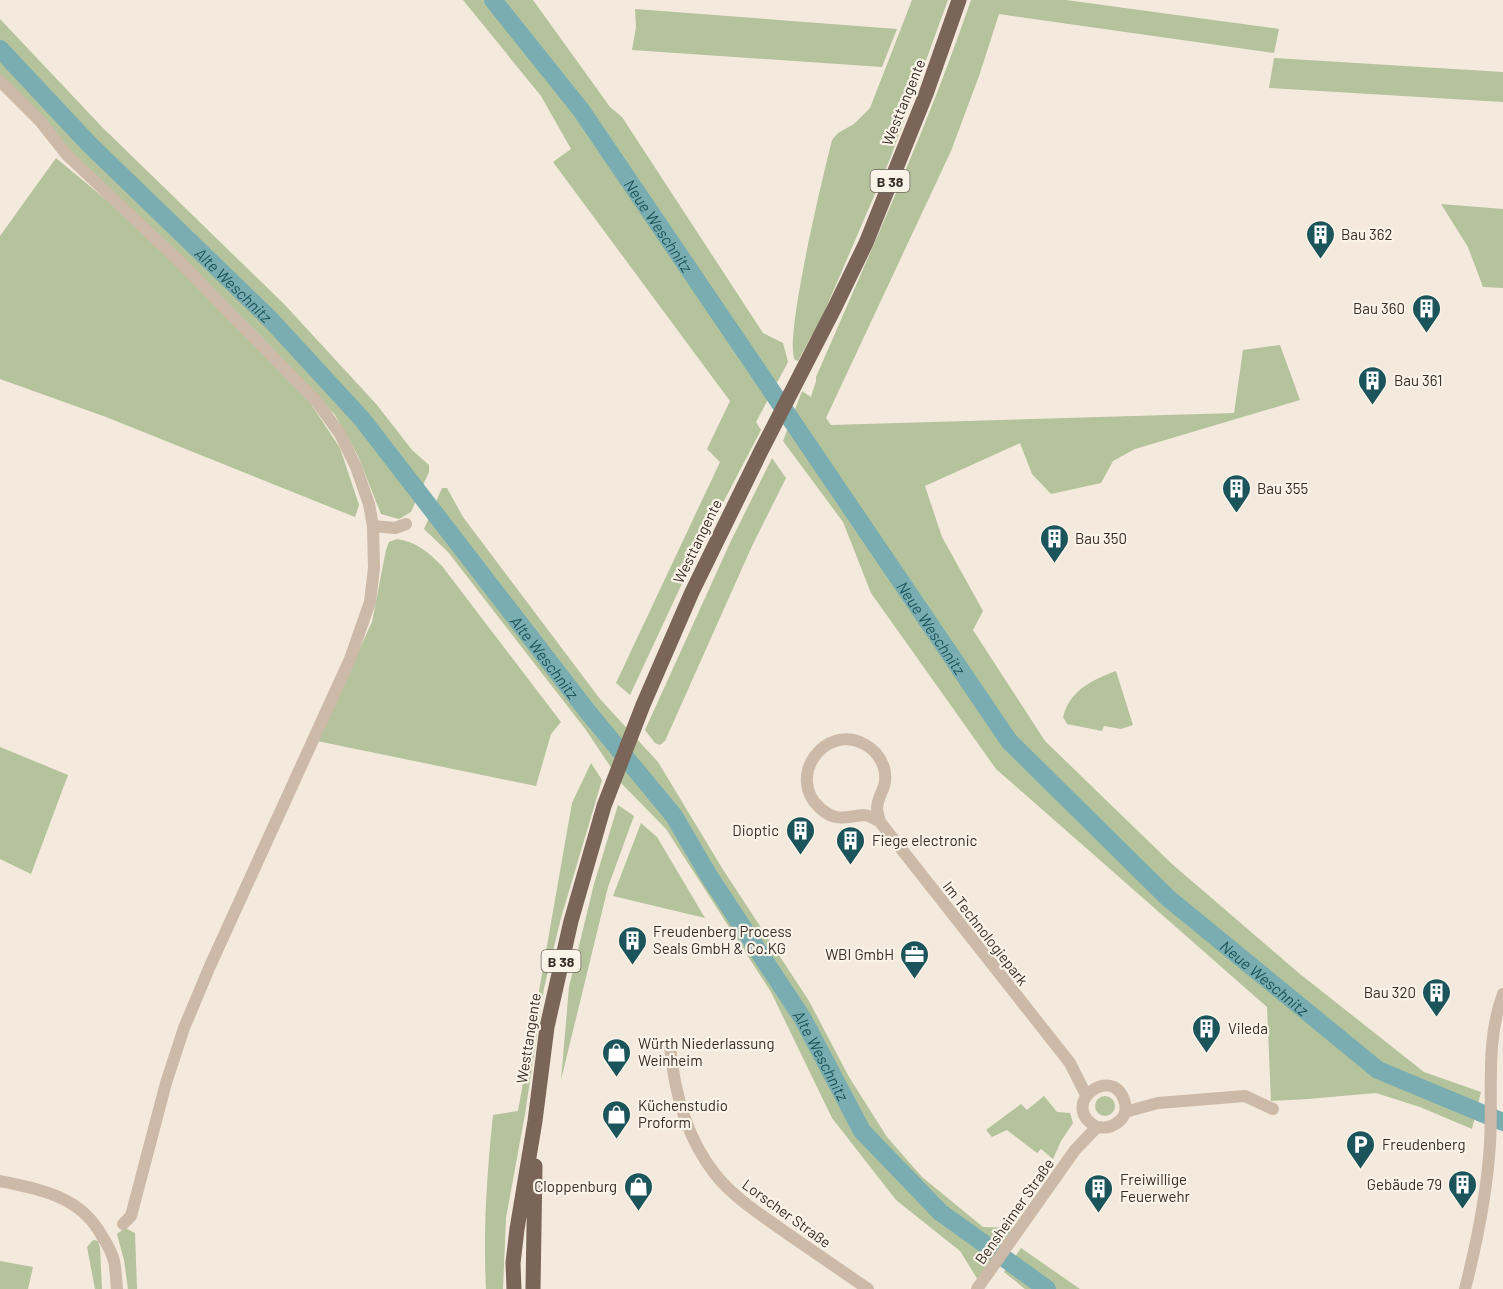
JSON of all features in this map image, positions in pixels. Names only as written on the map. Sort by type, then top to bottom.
[{"type":"main road","name":"Westtangente","points":[[514,1289],[513,1263],[547,1027],[571,921],[604,806],[642,705],[692,591],[866,243],[926,94],[960,0]]},
{"type":"main road","name":"Westtangente","points":[[533,1289],[535,1121]]},
{"type":"street","points":[[0,81],[39,121],[67,155],[177,259],[317,402],[340,434],[356,467],[369,504],[373,526],[374,568],[370,602],[350,659],[184,1028],[166,1083],[131,1216],[123,1224]]},
{"type":"street","points":[[373,526],[395,528],[406,524]]},
{"type":"street","points":[[846,739],[861,743],[875,752],[881,761],[885,777],[885,788],[877,807],[880,822],[866,815],[838,818],[817,806],[809,793],[806,777],[810,761],[820,749],[830,743],[846,739]]},
{"type":"street","name":"Im Technologiepark","points":[[880,822],[1091,1091]]},
{"type":"street","points":[[1465,1289],[1487,1178],[1491,1058],[1498,1005],[1503,993]]},
{"type":"street","name":"Lorscher Straße","points":[[670,1046],[684,1119],[698,1149],[715,1174],[739,1199],[868,1289]]},
{"type":"street","points":[[1092,1123],[1083,1112],[1083,1103],[1091,1091],[1103,1086],[1116,1089],[1124,1099],[1125,1112],[1158,1103],[1245,1096],[1273,1109]]},
{"type":"street","points":[[1124,1099],[1158,1103]]},
{"type":"street","name":"Bensheimer Straße","points":[[976,1289],[1092,1123],[1104,1128],[1117,1124],[1125,1112]]},
{"type":"street","points":[[0,1181],[38,1189],[68,1201],[89,1216],[110,1249],[114,1261],[117,1289]]},
{"type":"green space","points":[[463,0],[533,0],[610,107],[622,117],[763,333],[783,343],[788,362],[756,422],[761,430],[693,560],[630,695],[616,683],[720,462],[707,449],[730,401],[553,162],[571,149],[541,96]]},
{"type":"green space","points":[[912,0],[948,0],[890,159],[814,336],[812,335],[798,361],[795,360],[793,346],[799,290],[832,140],[838,133],[854,124],[870,108]]},
{"type":"green space","points":[[971,0],[1066,0],[1279,29],[1274,53],[999,14],[951,151],[826,418],[831,425],[1234,413],[1243,350],[1280,345],[1300,400],[1135,449],[1113,461],[1101,483],[1051,494],[1032,474],[1020,443],[925,486],[942,537],[983,611],[973,630],[1045,741],[1172,864],[1300,974],[1424,1072],[1481,1092],[1472,1129],[1420,1107],[1376,1093],[1271,1101],[1267,1007],[996,769],[871,593],[843,522],[783,441],[802,391],[811,397],[816,377],[936,96]]},
{"type":"green space","points":[[635,9],[897,29],[882,67],[632,50],[636,27]]},
{"type":"green space","points":[[0,19],[102,127],[285,305],[377,405],[412,450],[429,465],[429,472],[411,512],[399,519],[381,514],[358,456],[335,415],[256,331],[72,154],[0,75]]},
{"type":"green space","points":[[1274,58],[1503,72],[1503,102],[1269,88]]},
{"type":"green space","points":[[56,158],[110,203],[168,258],[309,401],[340,448],[359,505],[355,517],[106,417],[0,379],[0,236]]},
{"type":"green space","points":[[1441,204],[1503,209],[1503,288],[1483,287],[1468,247]]},
{"type":"green space","points":[[772,458],[786,478],[752,546],[665,741],[660,745],[655,743],[645,730],[730,543]]},
{"type":"green space","points":[[442,488],[447,488],[463,517],[600,699],[658,762],[722,868],[809,1001],[849,1077],[887,1137],[922,1177],[983,1227],[1017,1228],[978,1280],[960,1251],[896,1200],[832,1118],[771,992],[666,829],[622,784],[586,730],[448,552],[424,529]]},
{"type":"green space","points":[[397,539],[422,548],[442,566],[561,722],[551,734],[536,786],[317,741],[372,622],[386,550],[389,542]]},
{"type":"green space","points":[[1116,671],[1133,725],[1121,729],[1104,726],[1102,731],[1067,724],[1063,717],[1066,708],[1077,693],[1091,682]]},
{"type":"green space","points":[[0,747],[68,775],[31,874],[0,859]]},
{"type":"green space","points":[[591,763],[602,780],[561,918],[544,988],[506,1218],[503,1289],[486,1289],[486,1202],[493,1115],[518,1111],[572,803]]},
{"type":"green space","points":[[618,805],[634,816],[608,887],[561,1080],[569,987],[594,884]]},
{"type":"green space","points":[[641,823],[657,837],[705,918],[613,896]]},
{"type":"green space","points":[[1044,1096],[1057,1112],[1070,1113],[1073,1123],[1053,1159],[1041,1149],[1037,1153],[1007,1130],[992,1137],[986,1130],[1021,1104],[1027,1110]]},
{"type":"green space","points":[[1101,1096],[1109,1096],[1115,1102],[1115,1110],[1109,1116],[1101,1116],[1095,1110],[1095,1102]]},
{"type":"green space","points":[[125,1228],[135,1233],[137,1289],[128,1289],[117,1234]]},
{"type":"green space","points":[[93,1240],[98,1241],[100,1248],[102,1289],[95,1289],[87,1247]]},
{"type":"green space","points":[[1021,1248],[1080,1289],[1025,1289],[1004,1272]]},
{"type":"green space","points":[[0,1261],[33,1267],[28,1289],[0,1289]]},
{"type":"waterway","name":"Neue Weschnitz","points":[[493,0],[581,110],[1009,741],[1168,898],[1378,1070],[1503,1122]]},
{"type":"waterway","name":"Alte Weschnitz","points":[[0,49],[89,144],[270,319],[362,419],[588,712],[674,816],[709,876],[803,1019],[862,1131],[940,1212],[1047,1289]]},
{"type":"place","name":"Bau 362","points":[[1320,260]]},
{"type":"place","name":"Bau 360","points":[[1426,334]]},
{"type":"place","name":"Bau 361","points":[[1373,406]]},
{"type":"place","name":"Bau 355","points":[[1236,514]]},
{"type":"place","name":"Bau 350","points":[[1054,564]]},
{"type":"place","name":"Dioptic","points":[[800,856]]},
{"type":"place","name":"Fiege electronic","points":[[851,866]]},
{"type":"place","name":"Freudenberg Process Seals GmbH & Co.KG","points":[[632,966]]},
{"type":"place","name":"WBI GmbH","points":[[915,980]]},
{"type":"place","name":"Bau 320","points":[[1437,1018]]},
{"type":"place","name":"Vileda","points":[[1207,1054]]},
{"type":"place","name":"Würth Niederlassung Weinheim","points":[[617,1078]]},
{"type":"place","name":"Küchenstudio Proform","points":[[617,1140]]},
{"type":"place","name":"Freudenberg","points":[[1361,1170]]},
{"type":"place","name":"Gebäude 79","points":[[1463,1210]]},
{"type":"place","name":"Cloppenburg","points":[[638,1212]]},
{"type":"place","name":"Freiwillige Feuerwehr","points":[[1099,1214]]}]
